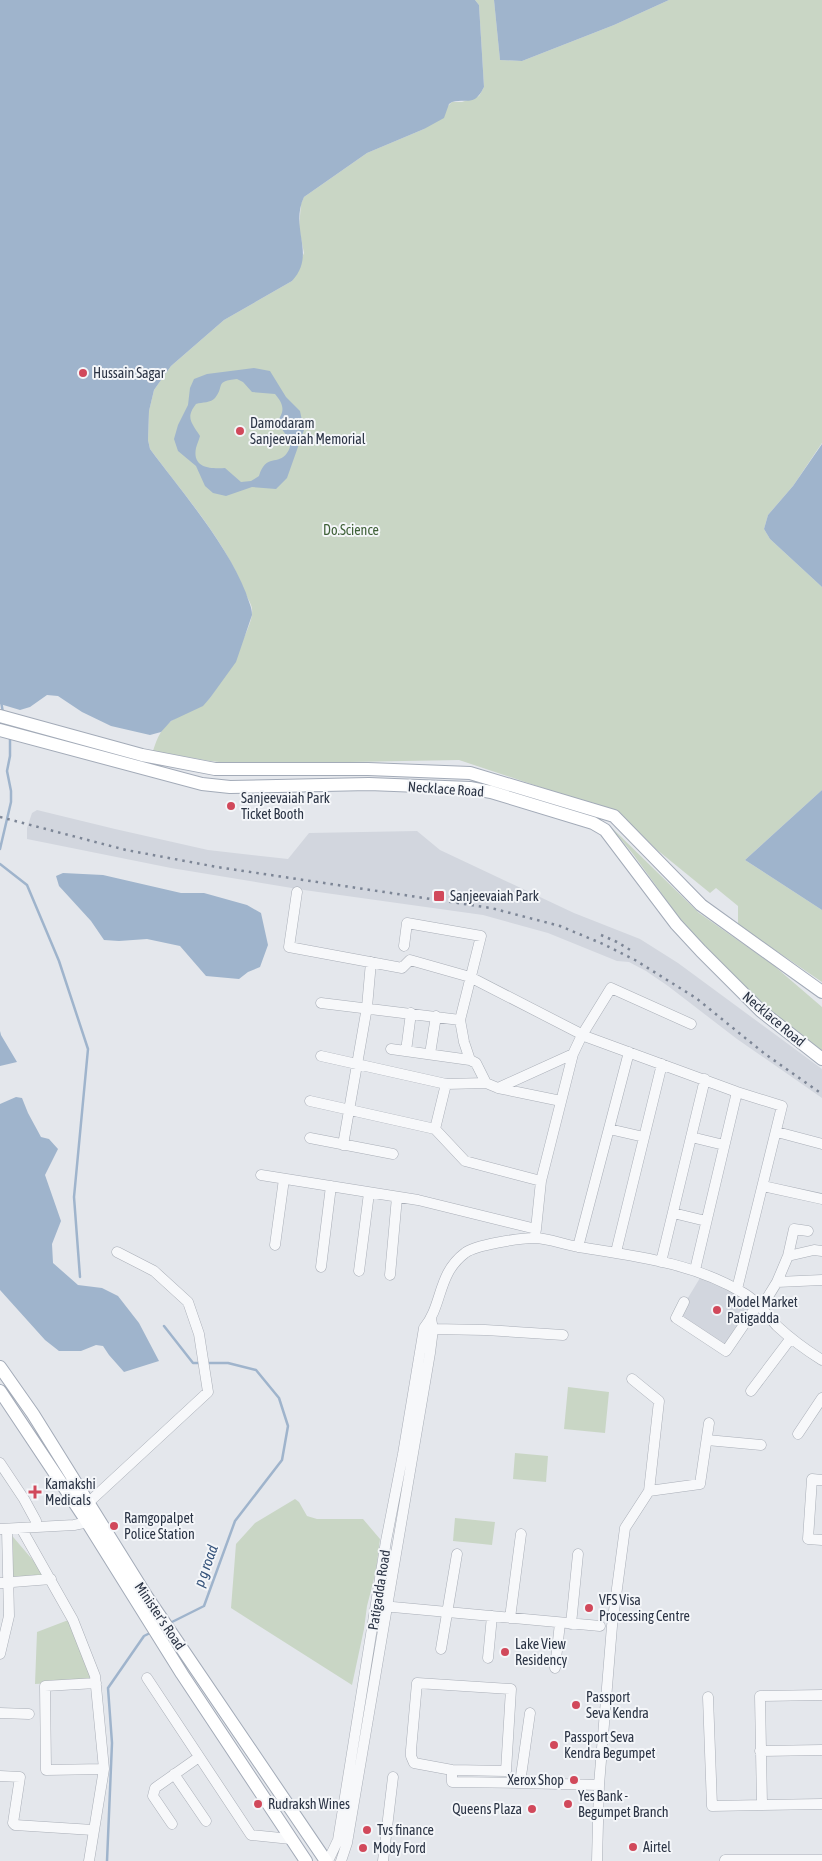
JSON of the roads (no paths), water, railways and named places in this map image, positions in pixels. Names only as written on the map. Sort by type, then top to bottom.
[{"type":"main road","name":"Necklace Road","points":[[0,716],[142,755],[215,769],[368,769],[470,773],[614,816],[701,905],[822,992]]},
{"type":"main road","name":"Necklace Road","points":[[0,730],[202,784],[230,786],[370,784],[470,788],[490,792],[593,823],[605,830],[676,924],[701,951],[761,1011],[822,1059]]},
{"type":"main road","points":[[212,785],[215,769]]},
{"type":"main road","points":[[470,773],[470,788]]},
{"type":"main road","points":[[605,830],[614,816]]},
{"type":"main road","name":"Minister's Road","points":[[0,1367],[33,1414],[142,1600],[182,1674],[306,1861]]},
{"type":"main road","name":"Minister's Road","points":[[0,1391],[91,1515]]},
{"type":"main road","name":"Minister's Road","points":[[142,1600],[195,1667],[327,1861]]},
{"type":"street","points":[[297,892],[289,947],[402,968],[410,960],[470,977],[582,1035],[737,1092],[782,1106],[737,1290]]},
{"type":"street","points":[[404,946],[407,923],[480,936],[460,1020],[470,1060]]},
{"type":"street","points":[[343,1144],[367,1007],[371,962]]},
{"type":"street","points":[[535,1233],[541,1181],[573,1054],[582,1035],[611,988],[691,1024]]},
{"type":"street","points":[[321,1003],[367,1007],[460,1020]]},
{"type":"street","points":[[406,1051],[411,1013]]},
{"type":"street","points":[[430,1054],[436,1016]]},
{"type":"street","points":[[391,1049],[470,1060],[476,1063],[486,1083]]},
{"type":"street","points":[[578,1247],[629,1052]]},
{"type":"street","points":[[498,1088],[573,1054]]},
{"type":"street","points":[[321,1056],[446,1084],[486,1083],[498,1088],[561,1101]]},
{"type":"street","points":[[616,1252],[662,1064]]},
{"type":"street","points":[[661,1262],[705,1079]]},
{"type":"street","points":[[436,1129],[446,1084]]},
{"type":"street","points":[[695,1270],[737,1092]]},
{"type":"street","points":[[310,1101],[436,1129],[465,1161],[541,1181]]},
{"type":"street","points":[[609,1129],[644,1137]]},
{"type":"street","points":[[777,1132],[822,1144]]},
{"type":"street","points":[[691,1136],[724,1145]]},
{"type":"street","points":[[310,1138],[393,1154]]},
{"type":"street","points":[[261,1175],[418,1200],[578,1247],[616,1252],[695,1270],[737,1290],[759,1306],[791,1338],[822,1360]]},
{"type":"street","points":[[275,1245],[284,1178]]},
{"type":"street","points":[[321,1267],[331,1186]]},
{"type":"street","points":[[762,1186],[822,1199]]},
{"type":"street","points":[[359,1271],[369,1193]]},
{"type":"street","points":[[390,1275],[398,1198]]},
{"type":"street","points":[[673,1213],[706,1220]]},
{"type":"street","points":[[684,1302],[676,1318],[726,1351],[778,1282],[788,1256],[794,1229],[808,1231]]},
{"type":"street","name":"Patigadda Road","points":[[327,1861],[343,1841],[388,1606],[418,1430],[432,1324],[443,1280],[450,1268],[466,1252],[473,1248],[535,1233]]},
{"type":"street","points":[[788,1256],[814,1250],[822,1251]]},
{"type":"street","points":[[2,1527],[20,1528],[91,1515],[208,1392],[200,1334],[188,1302],[154,1271],[117,1252]]},
{"type":"street","points":[[778,1282],[822,1280]]},
{"type":"street","points":[[432,1324],[485,1330],[563,1335]]},
{"type":"street","name":"Patigadda Road","points":[[341,1861],[386,1541],[424,1328],[432,1324]]},
{"type":"street","points":[[751,1391],[791,1338]]},
{"type":"street","points":[[597,1861],[599,1785],[612,1626],[625,1528],[649,1491],[659,1401],[632,1379]]},
{"type":"street","points":[[798,1434],[822,1398]]},
{"type":"street","points":[[649,1491],[700,1484],[709,1423]]},
{"type":"street","points":[[407,1428],[418,1430]]},
{"type":"street","points":[[707,1440],[761,1446]]},
{"type":"street","points":[[0,1463],[36,1521]]},
{"type":"street","points":[[822,1480],[812,1479],[808,1540],[822,1540]]},
{"type":"street","points":[[2,1527],[91,1515]]},
{"type":"street","points":[[0,1654],[8,1616],[4,1583],[2,1527]]},
{"type":"street","points":[[20,1528],[73,1620],[95,1676],[104,1769],[89,1861]]},
{"type":"street","points":[[510,1618],[521,1534]]},
{"type":"street","points":[[441,1649],[457,1554]]},
{"type":"street","points":[[555,1668],[566,1623],[578,1554]]},
{"type":"street","points":[[4,1583],[51,1579]]},
{"type":"street","points":[[377,1605],[600,1626]]},
{"type":"street","points":[[488,1658],[492,1616]]},
{"type":"street","points":[[147,1678],[251,1835],[291,1839]]},
{"type":"street","points":[[96,1683],[46,1686],[46,1770],[104,1769]]},
{"type":"street","points":[[417,1683],[510,1688],[506,1771],[458,1770],[414,1763],[411,1756],[417,1683]]},
{"type":"street","points":[[762,1805],[760,1696],[822,1696]]},
{"type":"street","points":[[708,1698],[712,1806],[822,1804]]},
{"type":"street","points":[[0,1713],[29,1714]]},
{"type":"street","points":[[520,1783],[530,1713]]},
{"type":"street","points":[[760,1751],[822,1750]]},
{"type":"street","points":[[172,1824],[154,1796],[154,1788],[199,1757]]},
{"type":"street","points":[[458,1770],[462,1782],[557,1782],[599,1785]]},
{"type":"street","points":[[174,1774],[206,1822]]},
{"type":"street","points":[[0,1776],[20,1777],[15,1825],[93,1830]]},
{"type":"street","points":[[383,1861],[393,1777]]},
{"type":"street","points":[[725,1860],[822,1860]]},
{"type":"water","name":"Hussain Sagar","points":[[0,0],[475,0],[479,5],[484,87],[477,97],[470,100],[452,102],[449,104],[444,118],[424,129],[367,153],[304,197],[299,220],[303,251],[302,261],[299,271],[292,281],[224,320],[171,366],[154,390],[149,411],[148,440],[150,449],[216,537],[238,575],[251,606],[252,615],[236,662],[210,698],[203,706],[171,721],[161,732],[150,735],[111,726],[82,712],[58,696],[47,695],[30,707],[20,710],[0,704]]},
{"type":"water","points":[[494,0],[669,0],[614,25],[522,61],[500,60]]},
{"type":"water","points":[[254,368],[270,371],[286,397],[300,411],[304,430],[287,478],[276,489],[252,487],[226,496],[213,493],[205,486],[196,466],[178,451],[174,439],[178,425],[188,405],[190,388],[194,379],[207,374]],"holes":[[[237,379],[243,382],[252,392],[275,394],[277,396],[282,406],[279,422],[289,440],[290,448],[284,457],[265,465],[259,476],[251,481],[241,482],[225,468],[208,467],[199,463],[195,455],[200,436],[190,417],[196,404],[213,400],[225,381]]]},
{"type":"water","points":[[822,444],[822,587],[770,539],[764,529],[768,515],[793,486]]},
{"type":"water","points":[[822,790],[822,910],[745,860]]},
{"type":"water","points":[[63,873],[103,875],[181,893],[204,893],[247,905],[261,913],[268,945],[260,967],[248,972],[239,979],[206,976],[180,946],[147,939],[104,940],[91,921],[59,886],[56,876]]},
{"type":"water","points":[[0,1031],[1,1035],[17,1062],[0,1066]]},
{"type":"water","points":[[16,1097],[22,1098],[41,1137],[49,1139],[58,1149],[45,1175],[61,1221],[52,1244],[53,1263],[78,1285],[102,1288],[118,1296],[139,1323],[159,1361],[124,1372],[103,1346],[96,1345],[81,1351],[59,1351],[45,1340],[0,1290],[0,1104]]},
{"type":"waterway","points":[[1,701],[3,713]]},
{"type":"waterway","points":[[0,849],[11,802],[7,771],[10,756],[10,738]]},
{"type":"waterway","points":[[0,864],[27,885],[59,961],[88,1049],[74,1197],[80,1277]]},
{"type":"waterway","name":"p g road","points":[[164,1326],[193,1363],[202,1363]]},
{"type":"waterway","name":"p g road","points":[[170,1623],[204,1606],[235,1521],[282,1460],[288,1426],[279,1398],[256,1370],[228,1363],[207,1363]]},
{"type":"waterway","name":"p g road","points":[[107,1861],[112,1743],[108,1688],[144,1636],[152,1632]]},
{"type":"railway","points":[[0,817],[126,850],[217,867],[491,908],[560,926],[635,960],[696,998],[765,1054],[822,1094]]},
{"type":"railway","points":[[601,935],[632,951]]},
{"type":"place","name":"Hussain Sagar","points":[[83,373]]},
{"type":"place","name":"Damodaram Sanjeevaiah Memorial","points":[[240,431]]},
{"type":"place","name":"Sanjeevaiah Park Ticket Booth","points":[[231,806]]},
{"type":"place","name":"Sanjeevaiah Park","points":[[439,896]]},
{"type":"place","name":"Model Market Patigadda","points":[[717,1310]]},
{"type":"place","name":"Kamakshi Medicals","points":[[35,1492]]},
{"type":"place","name":"Ramgopalpet Police Station","points":[[114,1526]]},
{"type":"place","name":"VFS Visa Processing Centre","points":[[589,1608]]},
{"type":"place","name":"Lake View Residency","points":[[505,1652]]},
{"type":"place","name":"Passport Seva Kendra","points":[[576,1705]]},
{"type":"place","name":"Passport Seva Kendra Begumpet","points":[[554,1745]]},
{"type":"place","name":"Xerox Shop","points":[[574,1780]]},
{"type":"place","name":"Rudraksh Wines","points":[[258,1804]]},
{"type":"place","name":"Yes Bank - Begumpet Branch","points":[[568,1804]]},
{"type":"place","name":"Queens Plaza","points":[[532,1809]]},
{"type":"place","name":"Tvs finance","points":[[367,1830]]},
{"type":"place","name":"Airtel","points":[[633,1847]]},
{"type":"place","name":"Mody Ford","points":[[363,1848]]},
{"type":"park label","name":"Do.Science","points":[[351,530]]}]
